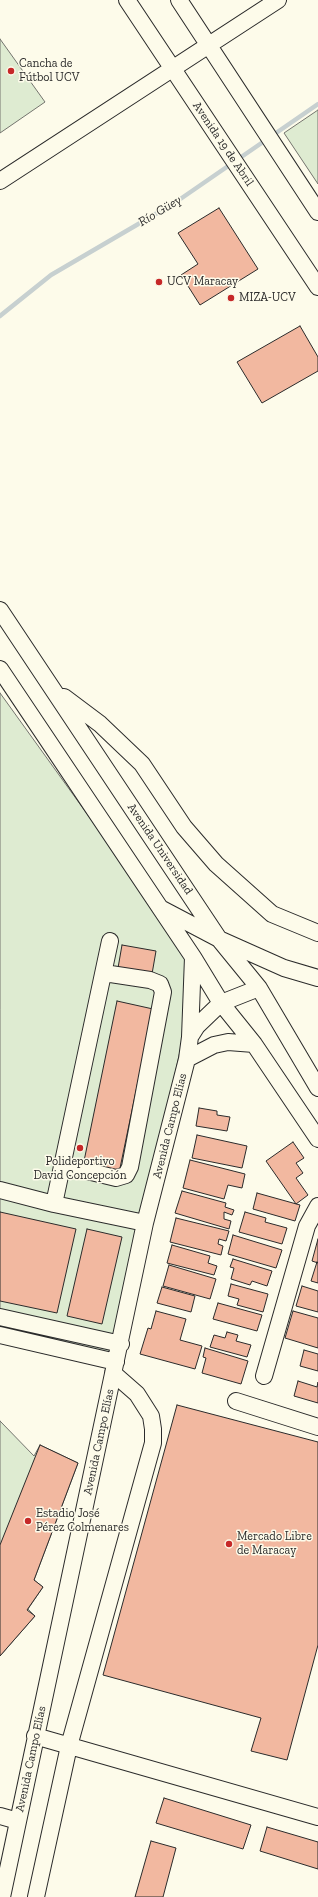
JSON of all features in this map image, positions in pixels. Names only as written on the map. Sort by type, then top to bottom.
[{"type":"street","name":"Avenida 19 de Abril","points":[[127,0],[318,287]]},
{"type":"street","points":[[179,0],[318,212]]},
{"type":"street","points":[[0,181],[278,0]]},
{"type":"street","name":"Avenida Universidad","points":[[0,610],[54,688],[219,939],[259,988],[318,1088]]},
{"type":"street","points":[[0,669],[161,908],[222,1003],[254,1044],[318,1139]]},
{"type":"street","points":[[54,688],[100,724],[142,764],[184,827],[216,864],[272,914],[318,933]]},
{"type":"street","points":[[161,908],[219,939],[284,968],[318,978]]},
{"type":"street","points":[[54,1204],[110,941]]},
{"type":"street","name":"Avenida Campo Elías","points":[[2,1897],[35,1736],[121,1344],[145,1223],[187,1059],[190,1037],[193,957]]},
{"type":"street","points":[[62,1166],[116,1178],[126,1175],[130,1167],[163,992],[160,984],[150,980],[104,973]]},
{"type":"street","points":[[190,1037],[201,1022],[222,1003],[259,988]]},
{"type":"street","points":[[187,1059],[214,1045],[228,1042],[254,1044]]},
{"type":"street","points":[[0,1190],[54,1204],[145,1223]]},
{"type":"street","points":[[264,1376],[307,1226],[318,1206]]},
{"type":"street","points":[[0,1316],[121,1344]]},
{"type":"street","points":[[0,1335],[115,1368],[137,1394],[151,1416],[153,1429],[153,1443],[69,1746],[36,1897]]},
{"type":"street","points":[[236,1401],[318,1427]]},
{"type":"street","points":[[35,1736],[318,1817]]},
{"type":"street","points":[[0,1816],[18,1821]]},
{"type":"green space","name":"Cancha de Fútbol UCV","points":[[0,39],[45,102],[0,133]]},
{"type":"green space","points":[[318,110],[318,184],[284,133]]},
{"type":"green space","name":"Polideportivo David Concepción","points":[[0,693],[198,968],[114,1355],[0,1327]]},
{"type":"green space","name":"Estadio José Pérez Colmenares","points":[[0,1421],[34,1456],[40,1445],[78,1463],[34,1580],[43,1587],[28,1609],[35,1616],[0,1656]]},
{"type":"building","points":[[219,208],[258,269],[200,305],[181,275],[198,264],[178,233]]},
{"type":"building","points":[[300,326],[318,357],[318,371],[262,403],[237,362]]},
{"type":"building","points":[[122,945],[156,951],[152,974],[118,968]]},
{"type":"building","points":[[117,1001],[153,1009],[119,1173],[83,1166]]},
{"type":"building","points":[[199,1108],[217,1111],[217,1115],[230,1117],[227,1131],[196,1126]]},
{"type":"building","points":[[197,1135],[247,1146],[242,1168],[192,1158]]},
{"type":"building","points":[[293,1142],[304,1158],[296,1163],[303,1173],[296,1178],[308,1195],[296,1204],[266,1161]]},
{"type":"building","points":[[190,1160],[245,1174],[242,1188],[228,1185],[224,1199],[183,1188]]},
{"type":"building","points":[[182,1191],[226,1203],[225,1207],[234,1210],[232,1215],[224,1212],[224,1219],[231,1221],[229,1229],[175,1213]]},
{"type":"building","points":[[257,1193],[300,1205],[295,1221],[253,1209]]},
{"type":"building","points":[[0,1212],[76,1229],[57,1313],[0,1301]]},
{"type":"building","points":[[245,1212],[266,1218],[265,1222],[287,1228],[282,1244],[239,1232]]},
{"type":"building","points":[[176,1218],[229,1231],[226,1241],[219,1239],[218,1244],[223,1246],[221,1255],[170,1242]]},
{"type":"building","points":[[87,1229],[122,1237],[102,1324],[67,1316]]},
{"type":"building","points":[[233,1235],[282,1250],[276,1268],[228,1254]]},
{"type":"building","points":[[318,1239],[318,1263],[312,1261]]},
{"type":"building","points":[[172,1245],[210,1256],[208,1263],[217,1266],[214,1275],[167,1263]]},
{"type":"building","points":[[233,1259],[272,1271],[267,1286],[252,1281],[250,1285],[231,1279],[234,1268],[230,1267]]},
{"type":"building","points":[[317,1262],[318,1263],[318,1283],[311,1281]]},
{"type":"building","points":[[169,1265],[216,1279],[210,1299],[163,1286]]},
{"type":"building","points":[[231,1284],[268,1294],[263,1312],[237,1305],[239,1299],[228,1296]]},
{"type":"building","points":[[302,1286],[318,1291],[318,1312],[296,1306]]},
{"type":"building","points":[[162,1287],[195,1296],[191,1312],[157,1303]]},
{"type":"building","points":[[218,1303],[262,1315],[257,1331],[213,1319]]},
{"type":"building","points":[[156,1311],[186,1319],[180,1340],[202,1346],[195,1369],[140,1354],[148,1328],[151,1329]]},
{"type":"building","points":[[293,1311],[318,1318],[318,1348],[285,1338]]},
{"type":"building","points":[[227,1332],[238,1335],[236,1341],[251,1345],[247,1357],[210,1347],[214,1335],[225,1338]]},
{"type":"building","points":[[205,1348],[248,1361],[241,1384],[202,1373],[206,1358],[203,1357]]},
{"type":"building","points":[[304,1350],[318,1354],[318,1371],[300,1366]]},
{"type":"building","points":[[298,1381],[317,1387],[318,1382],[318,1403],[294,1396]]},
{"type":"building","name":"Mercado Libre de Maracay","points":[[177,1405],[318,1442],[318,1645],[287,1760],[251,1751],[261,1718],[103,1675]]},
{"type":"building","name":"Estadio José Pérez Colmenares","points":[[40,1445],[78,1463],[34,1580],[43,1587],[27,1610],[35,1616],[0,1656],[0,1545]]},
{"type":"building","points":[[164,1798],[251,1825],[243,1849],[156,1823]]},
{"type":"building","points":[[267,1827],[318,1842],[318,1869],[260,1851]]},
{"type":"building","points":[[151,1841],[176,1848],[163,1897],[135,1897]]},
{"type":"waterway","name":"Río Güey","points":[[0,316],[51,275],[176,202],[318,104]]},
{"type":"place","name":"Cancha de Fútbol UCV","points":[[11,71]]},
{"type":"place","name":"UCV Maracay","points":[[159,282]]},
{"type":"place","name":"MIZA-UCV","points":[[231,298]]},
{"type":"place","name":"Polideportivo David Concepción","points":[[80,1148]]},
{"type":"place","name":"Estadio José Pérez Colmenares","points":[[28,1521]]},
{"type":"place","name":"Mercado Libre de Maracay","points":[[229,1544]]}]
